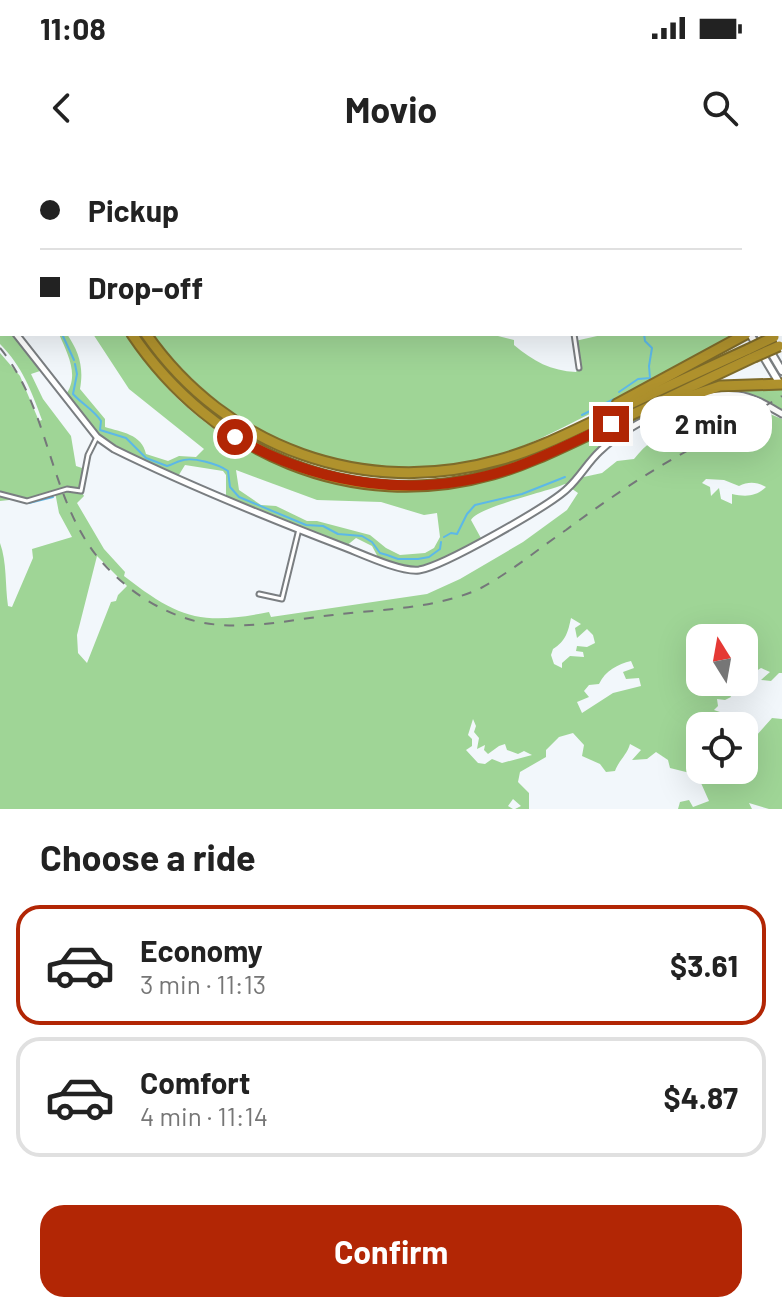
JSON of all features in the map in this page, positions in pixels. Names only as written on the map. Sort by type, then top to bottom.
[{"type":"highway","points":[[134,336],[172,386],[196,408],[228,432],[278,459],[339,479],[412,486],[476,478],[530,461],[751,353]]},
{"type":"highway","points":[[148,336],[183,380],[227,417],[284,449],[336,466],[392,474],[448,471],[510,457],[779,340]]},
{"type":"highway","points":[[727,346],[737,336]]},
{"type":"highway","points":[[570,432],[744,336]]},
{"type":"highway","points":[[611,424],[709,388],[782,386]]},
{"type":"main road","points":[[749,336],[782,386]]},
{"type":"main road","points":[[761,336],[782,371]]},
{"type":"street","points":[[18,336],[97,437],[138,461],[299,529],[380,561],[417,570],[442,562],[547,505],[568,488],[610,442],[656,415],[710,396],[726,394],[758,400],[782,414]]},
{"type":"street","points":[[574,336],[579,368]]},
{"type":"street","points":[[0,494],[27,501],[67,489],[81,491],[88,455],[97,437]]},
{"type":"street","points":[[259,594],[282,599],[299,529]]},
{"type":"green space","points":[[0,336],[14,336],[43,370],[31,374],[43,399],[71,436],[76,466],[85,469],[81,491],[84,496],[77,503],[104,549],[125,572],[124,576],[176,610],[207,618],[269,612],[271,617],[427,594],[460,579],[523,542],[567,510],[578,493],[565,484],[476,515],[471,520],[482,540],[442,562],[417,570],[380,561],[372,546],[356,538],[345,547],[226,499],[226,475],[223,471],[185,465],[177,478],[138,461],[97,437],[65,396],[72,373],[60,336],[68,336],[75,347],[81,367],[80,389],[105,419],[105,427],[135,438],[146,454],[168,461],[179,456],[196,457],[204,449],[129,389],[94,336],[127,336],[180,401],[221,433],[256,454],[331,482],[371,489],[411,491],[451,488],[491,480],[547,460],[643,413],[709,388],[782,387],[782,414],[742,395],[710,396],[656,415],[610,442],[579,478],[602,473],[617,461],[634,459],[644,447],[662,437],[684,436],[684,449],[702,437],[702,425],[712,408],[743,403],[782,419],[782,673],[771,681],[761,680],[770,672],[758,670],[758,624],[686,624],[686,696],[731,697],[717,699],[718,706],[714,710],[720,712],[686,712],[686,772],[670,768],[668,760],[656,752],[647,759],[632,760],[641,750],[630,744],[615,771],[606,772],[600,764],[582,756],[584,745],[573,733],[559,737],[546,750],[546,757],[520,772],[518,782],[529,793],[529,809],[515,809],[521,806],[513,799],[508,806],[513,809],[0,809],[0,543],[8,606],[12,607],[33,558],[32,549],[72,537],[59,513],[55,492],[27,501],[0,501],[0,353],[20,376],[39,421],[42,420],[20,370],[0,344]],"holes":[[[236,470],[317,500],[381,502],[424,515],[437,513],[440,537],[434,548],[425,553],[400,555],[370,535],[307,521],[276,506],[261,505],[239,490]],[[706,479],[724,480],[739,486],[753,483],[766,487],[750,495],[732,494],[732,504],[721,499],[719,488],[711,496],[710,487],[702,483]],[[97,556],[127,586],[116,601],[111,602],[87,663],[78,653],[77,635]],[[571,618],[581,624],[575,628],[577,638],[587,629],[595,643],[587,647],[577,646],[576,651],[583,652],[584,657],[570,656],[562,663],[562,668],[554,664],[553,649],[564,639]],[[631,661],[634,668],[623,672],[626,679],[639,678],[641,686],[613,693],[582,713],[577,702],[589,697],[584,691],[589,685],[599,684],[608,672],[621,664]],[[473,719],[476,726],[474,732],[479,738],[477,749],[485,745],[484,750],[488,754],[505,744],[507,750],[532,755],[502,763],[492,759],[485,764],[478,763],[466,750],[472,746],[468,735]]]},
{"type":"green space","points":[[155,336],[498,336],[514,340],[514,345],[543,364],[576,372],[579,367],[575,341],[597,336],[732,336],[560,429],[504,453],[453,465],[403,468],[355,464],[309,452],[265,432],[224,406],[187,373]]},
{"type":"green space","points":[[772,718],[782,719],[782,809],[749,803],[752,809],[678,809],[680,802],[689,800],[693,807],[709,801],[701,784],[758,784],[758,734]]},
{"type":"waterway","points":[[63,336],[74,360]]},
{"type":"waterway","points":[[619,392],[638,379],[650,378],[652,348],[644,336]]},
{"type":"waterway","points":[[75,364],[77,374],[73,394],[98,417],[100,430],[126,438],[146,458],[167,466],[191,459],[218,466],[228,471],[230,487],[239,497],[306,525],[323,526],[338,534],[362,536],[372,542],[380,553],[398,559],[429,557],[440,549],[441,542]]},
{"type":"waterway","points":[[582,415],[614,399]]},
{"type":"waterway","points":[[444,537],[457,534],[475,505],[522,494],[565,477]]},
{"type":"waterway","points":[[29,503],[53,497]]},
{"type":"railway","points":[[0,348],[17,372],[29,397],[68,505],[96,555],[128,587],[153,604],[181,617],[212,624],[281,622],[408,607],[464,595],[503,575],[610,498],[687,451]]},
{"type":"railway","points":[[729,427],[782,396]]},
{"type":"route","points":[[235,437],[278,459],[331,477],[379,485],[420,486],[468,480],[507,470],[611,424]]}]
